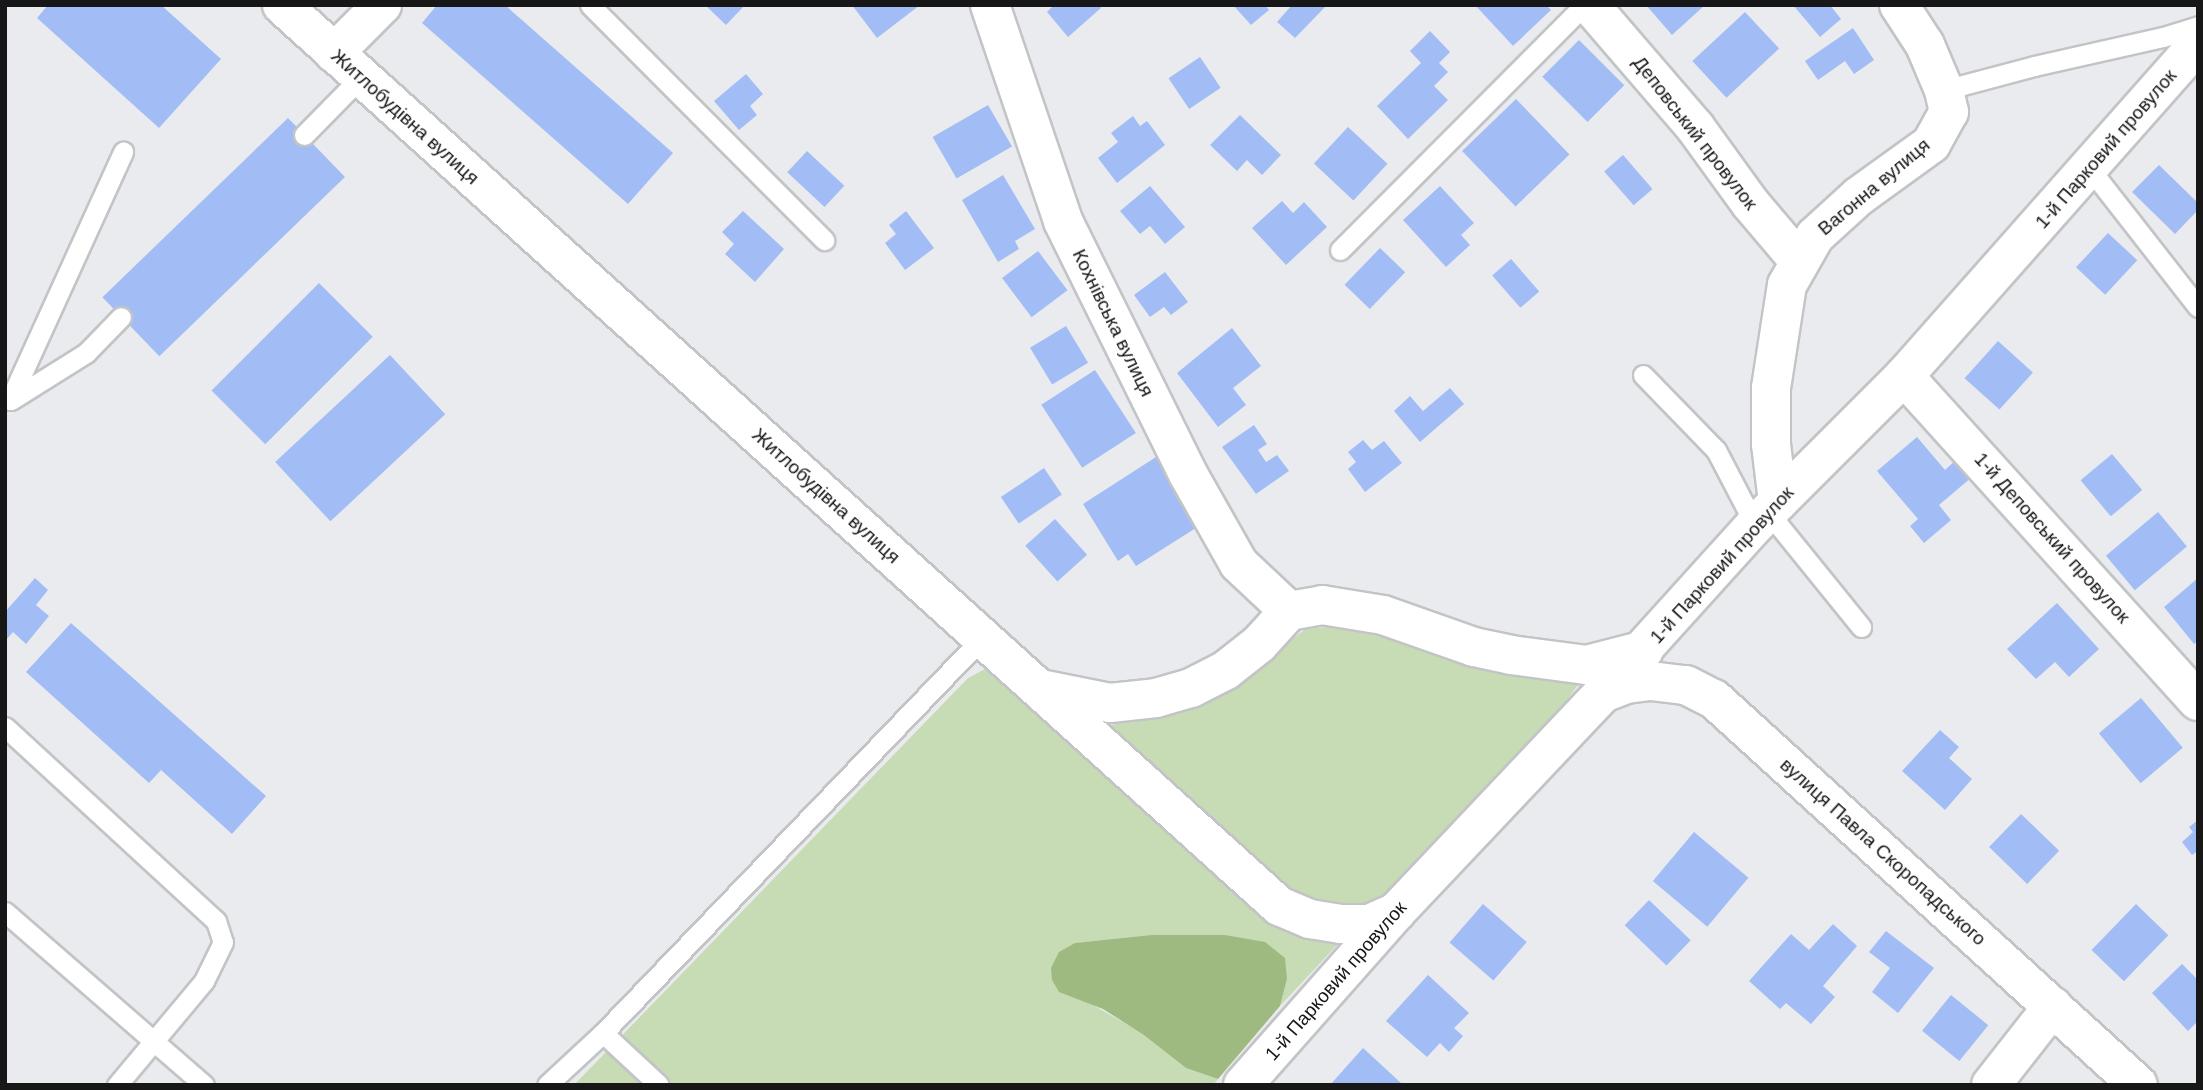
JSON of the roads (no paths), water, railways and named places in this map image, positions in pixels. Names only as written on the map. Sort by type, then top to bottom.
[{"type":"street","name":"Житлобудівна вулиця","points":[[282,5],[1279,906],[1310,919],[1340,924],[1369,924],[1396,912]]},
{"type":"street","points":[[348,65],[382,5]]},
{"type":"street","name":"Кохнівська вулиця","points":[[990,5],[1063,221],[1188,474],[1239,564],[1289,611]]},
{"type":"street","name":"Деповський провулок","points":[[1590,5],[1695,127],[1750,204],[1800,262]]},
{"type":"street","name":"Вагонна вулиця","points":[[1767,513],[1772,443],[1771,388],[1787,285],[1815,236],[1859,196],[1931,144],[1949,112],[1944,90],[1925,45],[1899,5]]},
{"type":"street","name":"1-й Парковий провулок","points":[[1244,1085],[1396,912],[1644,650],[1767,513],[1904,376],[2198,44]]},
{"type":"street","name":"1-й Деповський провулок","points":[[1904,376],[2198,701]]},
{"type":"street","points":[[1040,689],[1110,703],[1156,698],[1191,688],[1226,670],[1251,650],[1289,611],[1322,606],[1383,615],[1474,647],[1587,665],[1644,650]]},
{"type":"street","name":"вулиця Павла Скоропадського","points":[[1603,694],[1626,684],[1651,681],[1686,685],[1714,699],[2138,1085]]},
{"type":"street","points":[[1991,1085],[2053,1006]]},
{"type":"lane","points":[[590,5],[824,240]]},
{"type":"lane","points":[[1340,250],[1584,5]]},
{"type":"lane","points":[[1944,90],[2198,26]]},
{"type":"lane","points":[[304,135],[348,65]]},
{"type":"lane","points":[[8,400],[123,152]]},
{"type":"lane","points":[[2090,169],[2198,307]]},
{"type":"lane","points":[[8,400],[86,352],[121,317]]},
{"type":"lane","points":[[1643,375],[1716,450],[1861,627]]},
{"type":"lane","points":[[547,1085],[604,1033],[982,638]]},
{"type":"lane","points":[[5,727],[216,921],[223,942],[204,981],[117,1085]]},
{"type":"lane","points":[[5,912],[204,1085]]},
{"type":"lane","points":[[604,1033],[659,1085]]}]
